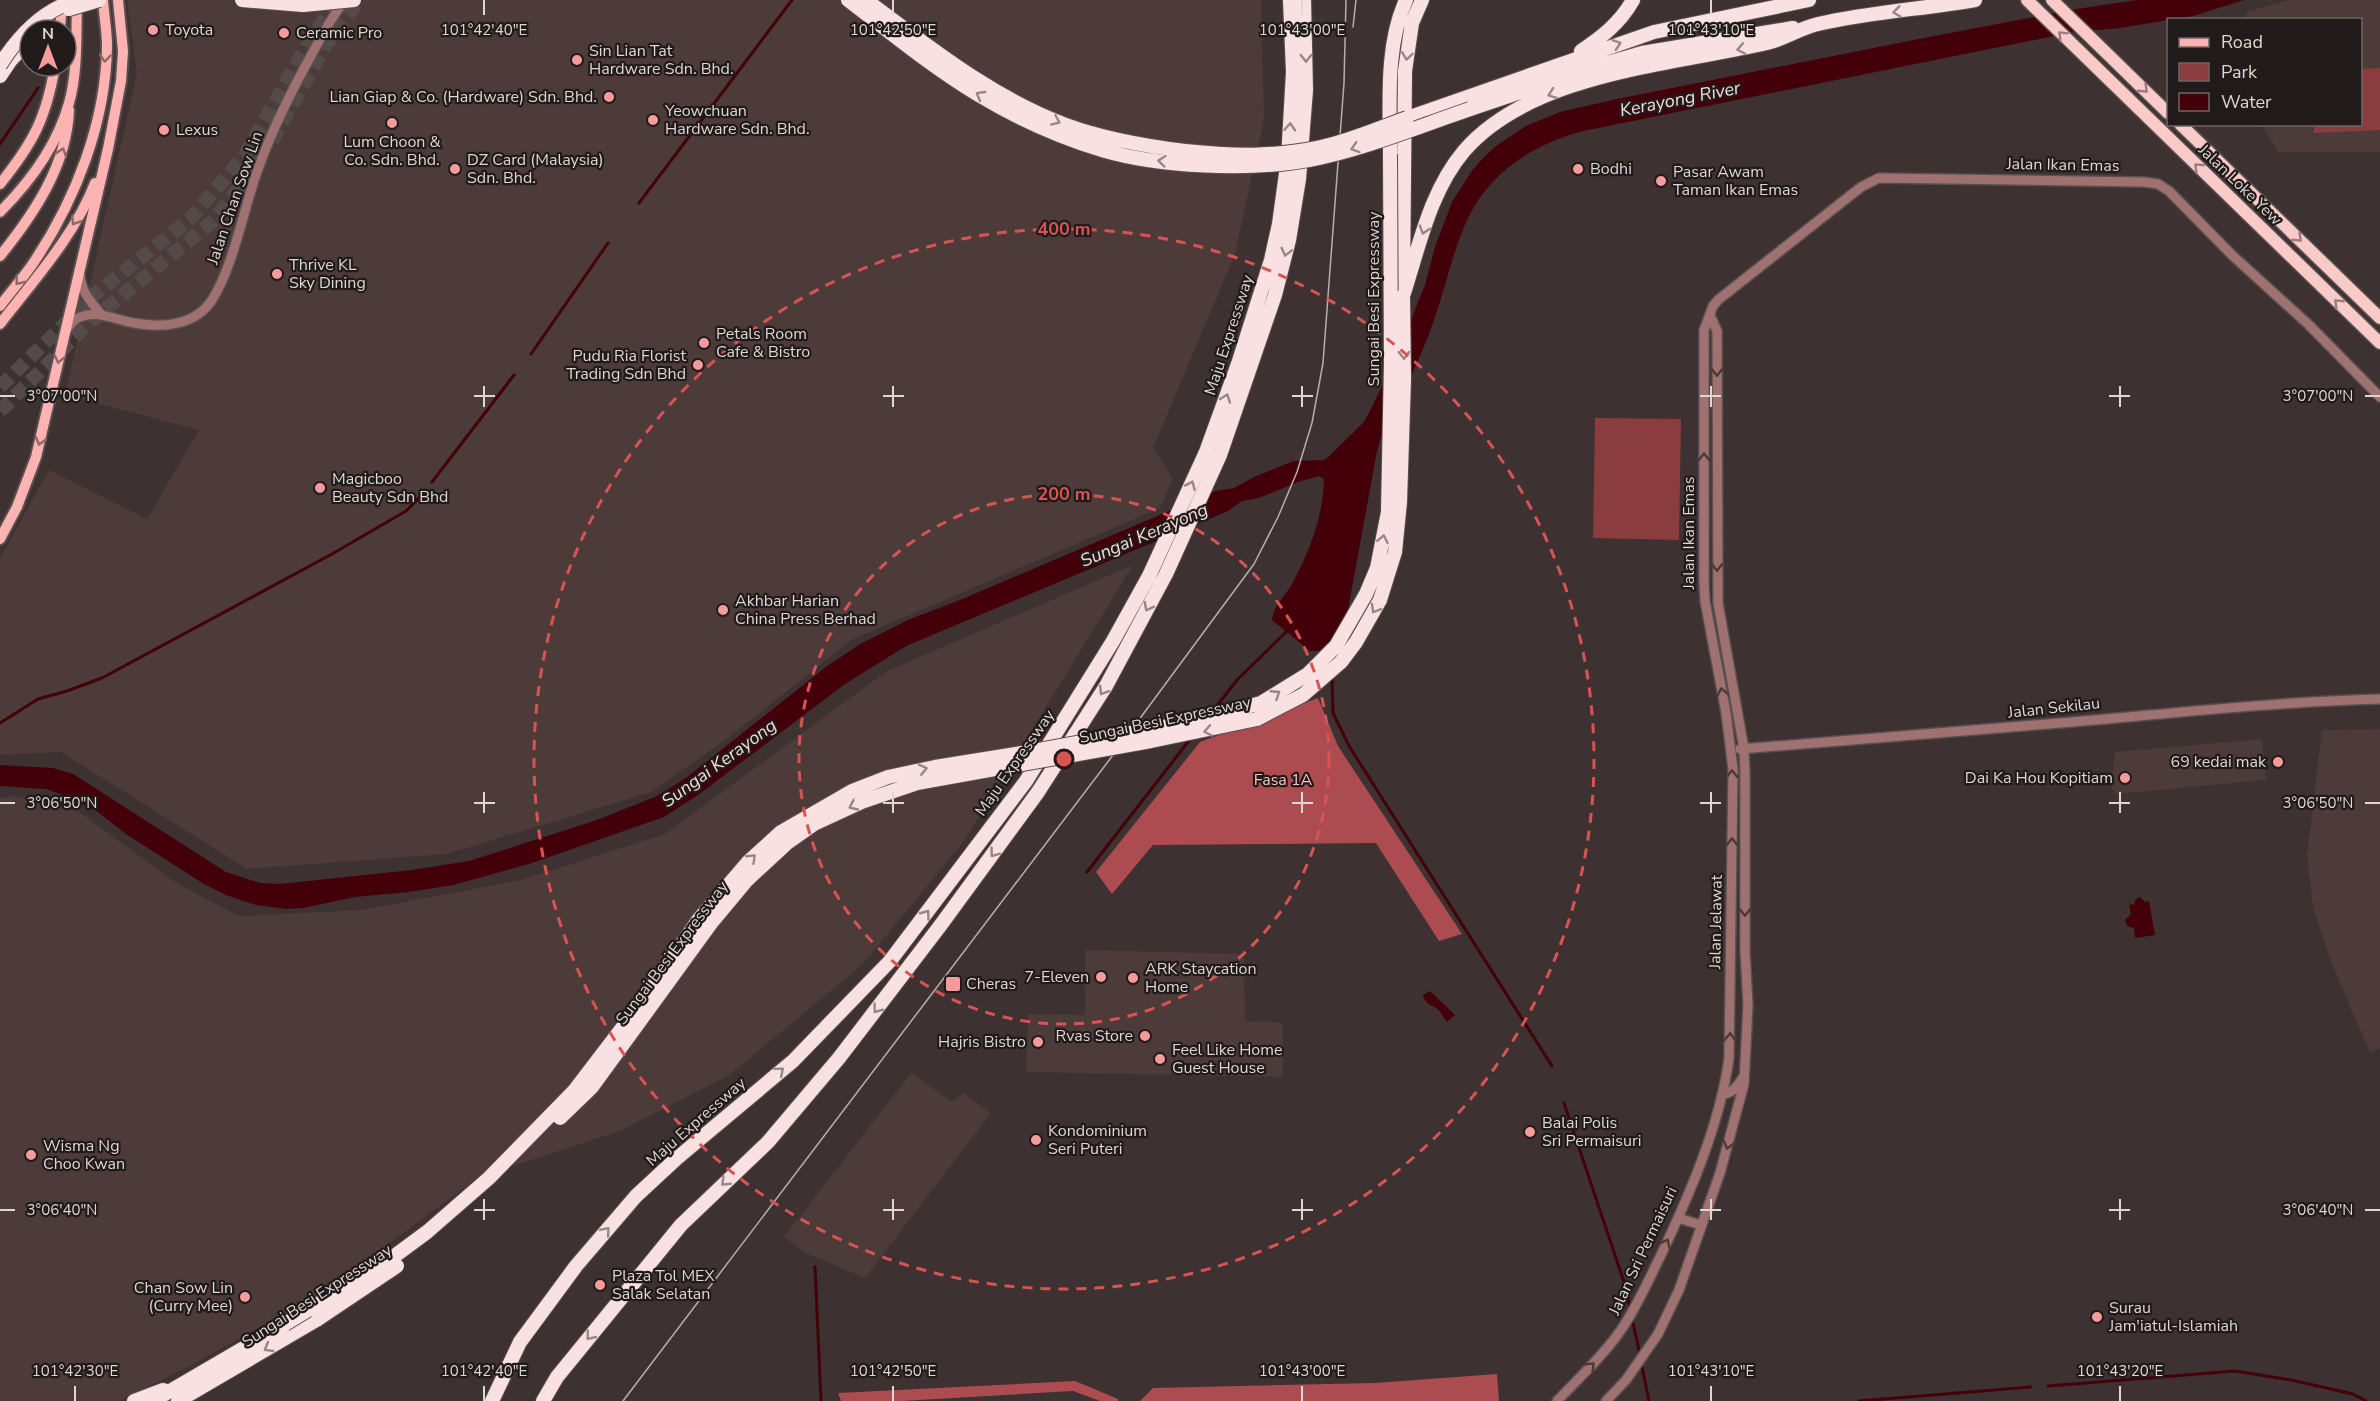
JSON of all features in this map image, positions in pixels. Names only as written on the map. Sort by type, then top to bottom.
[{"type":"highway","points":[[0,65],[32,24],[58,6],[77,0]]},
{"type":"highway","points":[[54,18],[62,12],[101,0]]},
{"type":"highway","points":[[242,0],[303,4],[354,0]]},
{"type":"highway","points":[[848,0],[977,94],[1043,127],[1103,150],[1154,160],[1208,165],[1266,166],[1308,160],[1350,150],[1469,103],[1561,63],[1654,32],[1809,0]]},
{"type":"highway","points":[[866,0],[979,82],[1026,107],[1065,124],[1094,134],[1148,147],[1231,156],[1268,155],[1312,148],[1642,53],[1816,24]]},
{"type":"highway","name":"Maju Expressway","points":[[492,1401],[520,1342],[576,1266],[636,1196],[676,1159],[793,1061],[890,961],[1026,781],[1074,706],[1149,576],[1213,454],[1261,294],[1279,224],[1288,159],[1293,72],[1290,0]]},
{"type":"highway","name":"Maju Expressway","points":[[543,1401],[557,1377],[681,1225],[768,1142],[807,1098],[940,926],[1038,792],[1101,695],[1166,574],[1262,337],[1289,240],[1299,179],[1306,90],[1304,0]]},
{"type":"highway","name":"Sungai Besi Expressway","points":[[153,1401],[331,1298],[381,1266],[427,1232],[482,1184],[574,1091],[642,1002],[699,919],[748,862],[781,832],[852,791],[888,777],[935,766],[1028,752],[1191,722],[1261,703],[1308,674],[1336,646],[1366,594],[1377,568],[1388,512],[1391,374],[1391,66],[1401,11],[1406,0]]},
{"type":"highway","points":[[1403,296],[1405,71],[1412,23],[1422,0]]},
{"type":"highway","points":[[1561,63],[1604,35],[1625,14],[1633,0]]},
{"type":"highway","name":"Sungai Besi Expressway","points":[[178,1401],[318,1319],[366,1288],[455,1218],[592,1087],[712,922],[740,888],[787,843],[813,824],[864,801],[917,783],[1162,740],[1257,719],[1303,695],[1341,662],[1356,642],[1380,600],[1395,552],[1404,379],[1403,296],[1429,215],[1448,172],[1465,149],[1498,119],[1534,100],[1583,83],[1643,68],[1770,43],[1816,24],[1975,0]]},
{"type":"highway","name":"Jalan Loke Yew","points":[[2027,0],[2380,343]]},
{"type":"highway","points":[[2052,0],[2167,111]]},
{"type":"highway","points":[[0,76],[18,52]]},
{"type":"highway","name":"Jalan Loke Yew","points":[[2183,126],[2380,318]]},
{"type":"highway","points":[[134,1401],[195,1378]]},
{"type":"main road","points":[[61,18],[62,0]]},
{"type":"main road","points":[[0,256],[31,213],[61,155],[68,131],[76,50],[77,0]]},
{"type":"main road","points":[[0,306],[34,263],[64,213],[87,157],[101,100],[107,46],[101,0]]},
{"type":"main road","points":[[0,540],[30,475],[49,407],[108,149],[122,71],[123,51],[118,0]]},
{"type":"main road","points":[[0,184],[32,141],[48,102],[53,78]]},
{"type":"main road","points":[[0,212],[42,164],[70,102]]},
{"type":"main road","points":[[0,324],[44,267],[87,203],[108,149]]},
{"type":"street","name":"Jalan Chan Sow Lin","points":[[101,314],[134,323],[177,324],[190,320],[212,300],[226,270],[257,172],[275,128],[313,53],[335,13],[345,0]]},
{"type":"street","name":"Jalan Ikan Emas","points":[[1731,750],[1705,602],[1704,330],[1718,300],[1868,182],[1879,178],[2158,184],[2169,191],[2233,256],[2308,324],[2380,397]]},
{"type":"street","points":[[79,270],[80,284],[85,295],[101,314]]},
{"type":"street","points":[[64,334],[71,323],[80,317],[101,314]]},
{"type":"street","name":"Jalan Ikan Emas","points":[[1710,315],[1717,331],[1718,603],[1744,749]]},
{"type":"street","name":"Jalan Sekilau","points":[[1731,750],[2307,701],[2380,699]]},
{"type":"street","name":"Jalan Jelawat","points":[[1744,749],[1745,951],[1748,1005],[1746,1072]]},
{"type":"street","name":"Jalan Jelawat","points":[[1722,1094],[1730,1058],[1731,750]]},
{"type":"street","points":[[1722,1094],[1733,1091],[1746,1072]]},
{"type":"street","points":[[1606,1401],[1633,1370],[1658,1334],[1679,1290],[1720,1173],[1746,1072]]},
{"type":"street","points":[[1722,1094],[1731,1103],[1736,1118]]},
{"type":"street","name":"Jalan Sri Permaisuri","points":[[1557,1401],[1604,1353],[1641,1296],[1678,1218],[1722,1094]]},
{"type":"street","points":[[1678,1218],[1701,1226]]},
{"type":"shaded area","points":[[127,0],[1261,0],[1264,119],[1235,254],[1153,448],[1173,479],[1160,508],[851,640],[728,738],[651,792],[447,854],[247,869],[61,752],[0,755],[0,558],[49,470],[147,519],[199,430],[65,395],[137,73]]},
{"type":"shaded area","points":[[2288,0],[2380,0],[2380,152],[2278,152],[2263,126],[2362,126],[2362,18],[2246,18],[2247,12]]},
{"type":"shaded area","points":[[1133,565],[964,841],[863,964],[728,1076],[622,1130],[479,1177],[324,1292],[186,1368],[119,1401],[0,1401],[0,798],[16,796],[78,811],[175,882],[239,916],[362,910],[521,880],[665,834],[887,671]]},
{"type":"shaded area","points":[[2380,729],[2380,1048],[2370,1053],[2329,957],[2313,907],[2307,855],[2322,730]]},
{"type":"shaded area","points":[[2262,739],[2266,780],[2116,794],[2111,788],[2115,752]]},
{"type":"shaded area","points":[[1085,950],[1244,954],[1245,1021],[1277,1022],[1283,1025],[1283,1077],[1026,1072],[1028,1014],[1085,1015]]},
{"type":"shaded area","points":[[911,1073],[951,1101],[963,1093],[991,1113],[865,1278],[806,1253],[784,1237]]},
{"type":"green space","points":[[2380,68],[2380,130],[2314,133],[2314,126],[2362,126],[2362,69]]},
{"type":"green space","points":[[1595,418],[1681,419],[1679,540],[1593,538]]},
{"type":"green space","name":"Fasa 1A","points":[[1318,698],[1338,746],[1462,934],[1439,941],[1376,843],[1153,845],[1112,894],[1096,872],[1200,742]]},
{"type":"green space","points":[[1497,1374],[1499,1401],[1140,1401],[1153,1388],[1375,1383]]},
{"type":"green space","points":[[1075,1381],[1118,1399],[1118,1401],[1100,1401],[1073,1391],[902,1401],[841,1401],[838,1393]]},
{"type":"water","points":[[2137,0],[2244,0],[2193,16],[2167,18],[2167,20],[2120,28],[2074,32],[1583,131],[1565,136],[1532,151],[1503,172],[1490,185],[1469,216],[1458,241],[1428,335],[1381,437],[1347,615],[1339,634],[1320,651],[1310,651],[1272,620],[1277,605],[1299,571],[1310,546],[1323,493],[1324,479],[1319,476],[1259,498],[1242,501],[1228,511],[906,646],[845,684],[698,795],[664,817],[529,864],[453,885],[355,897],[303,908],[287,909],[256,905],[226,895],[204,884],[126,834],[98,812],[66,796],[46,789],[0,786],[0,765],[53,768],[73,774],[226,872],[260,883],[280,884],[412,870],[469,861],[594,821],[655,797],[686,778],[827,666],[862,643],[908,620],[1216,491],[1234,488],[1254,477],[1294,461],[1327,458],[1363,423],[1370,411],[1397,355],[1425,285],[1435,247],[1452,202],[1483,158],[1496,146],[1526,126],[1560,112],[1617,99],[2070,10]]},
{"type":"water","points":[[2140,897],[2145,902],[2149,901],[2155,935],[2135,938],[2134,928],[2127,926],[2125,920],[2131,914],[2129,905],[2134,904]]},
{"type":"water","points":[[1430,991],[1455,1015],[1447,1022],[1439,1010],[1424,999],[1423,995]]},
{"type":"waterway","points":[[639,203],[792,0]]},
{"type":"waterway","points":[[0,144],[38,88]]},
{"type":"waterway","points":[[531,354],[608,243]]},
{"type":"waterway","points":[[432,482],[514,375]]},
{"type":"waterway","points":[[0,723],[38,699],[102,678],[332,554],[406,511],[421,496]]},
{"type":"waterway","points":[[1212,712],[1237,680],[1287,631]]},
{"type":"waterway","points":[[1332,678],[1333,713],[1349,746],[1552,1066]]},
{"type":"waterway","points":[[1087,872],[1191,738]]},
{"type":"waterway","points":[[1564,1103],[1625,1285],[1631,1311]]},
{"type":"waterway","points":[[815,1267],[821,1401]]},
{"type":"waterway","points":[[1632,1318],[1640,1355]]},
{"type":"waterway","points":[[1641,1362],[1649,1401]]},
{"type":"waterway","points":[[2048,1386],[2235,1371],[2291,1380],[2353,1394],[2366,1401]]},
{"type":"waterway","points":[[1859,1401],[2031,1387]]},
{"type":"tunnel","points":[[0,387],[95,294],[189,220],[244,156],[313,35],[338,0]]},
{"type":"tunnel","points":[[272,141],[324,48],[359,0]]},
{"type":"tunnel","points":[[0,411],[91,321],[214,220],[261,160]]},
{"type":"tram line","points":[[623,1401],[1110,759],[1254,564],[1278,517],[1297,472],[1312,423],[1323,363],[1344,83],[1346,0]]},
{"type":"tram line","points":[[1353,27],[1356,0]]},
{"type":"place","name":"Toyota","points":[[153,30]]},
{"type":"place","name":"Ceramic Pro","points":[[284,33]]},
{"type":"place","name":"Sin Lian Tat Hardware Sdn. Bhd.","points":[[577,60]]},
{"type":"place","name":"Lian Giap & Co. (Hardware) Sdn. Bhd.","points":[[609,97]]},
{"type":"place","name":"Yeowchuan Hardware Sdn. Bhd.","points":[[653,120]]},
{"type":"place","name":"Lum Choon & Co. Sdn. Bhd.","points":[[392,123]]},
{"type":"place","name":"Lexus","points":[[164,130]]},
{"type":"place","name":"DZ Card (Malaysia) Sdn. Bhd.","points":[[455,169]]},
{"type":"place","name":"Bodhi","points":[[1578,169]]},
{"type":"place","name":"Pasar Awam Taman Ikan Emas","points":[[1661,181]]},
{"type":"place","name":"Thrive KL Sky Dining","points":[[277,274]]},
{"type":"place","name":"Petals Room Cafe & Bistro","points":[[704,343]]},
{"type":"place","name":"Pudu Ria Florist Trading Sdn Bhd","points":[[698,365]]},
{"type":"place","name":"Magicboo Beauty Sdn Bhd","points":[[320,488]]},
{"type":"place","name":"Akhbar Harian China Press Berhad","points":[[723,610]]},
{"type":"place","name":"69 kedai mak","points":[[2278,762]]},
{"type":"place","name":"Dai Ka Hou Kopitiam","points":[[2125,778]]},
{"type":"place","name":"7-Eleven","points":[[1101,977]]},
{"type":"place","name":"ARK Staycation Home","points":[[1133,978]]},
{"type":"place","name":"Cheras","points":[[953,984]]},
{"type":"place","name":"Rvas Store","points":[[1145,1036]]},
{"type":"place","name":"Hajris Bistro","points":[[1038,1042]]},
{"type":"place","name":"Feel Like Home Guest House","points":[[1160,1059]]},
{"type":"place","name":"Balai Polis Sri Permaisuri","points":[[1530,1132]]},
{"type":"place","name":"Kondominium Seri Puteri","points":[[1036,1140]]},
{"type":"place","name":"Wisma Ng Choo Kwan","points":[[31,1155]]},
{"type":"place","name":"Plaza Tol MEX Salak Selatan","points":[[600,1285]]},
{"type":"place","name":"Chan Sow Lin (Curry Mee)","points":[[245,1297]]},
{"type":"place","name":"Surau Jam'iatul-Islamiah","points":[[2097,1317]]},
{"type":"water label","name":"Kerayong River","points":[[1680,99]]},
{"type":"water label","name":"Sungai Kerayong","points":[[1144,535]]},
{"type":"water label","name":"Sungai Kerayong","points":[[719,763]]}]
